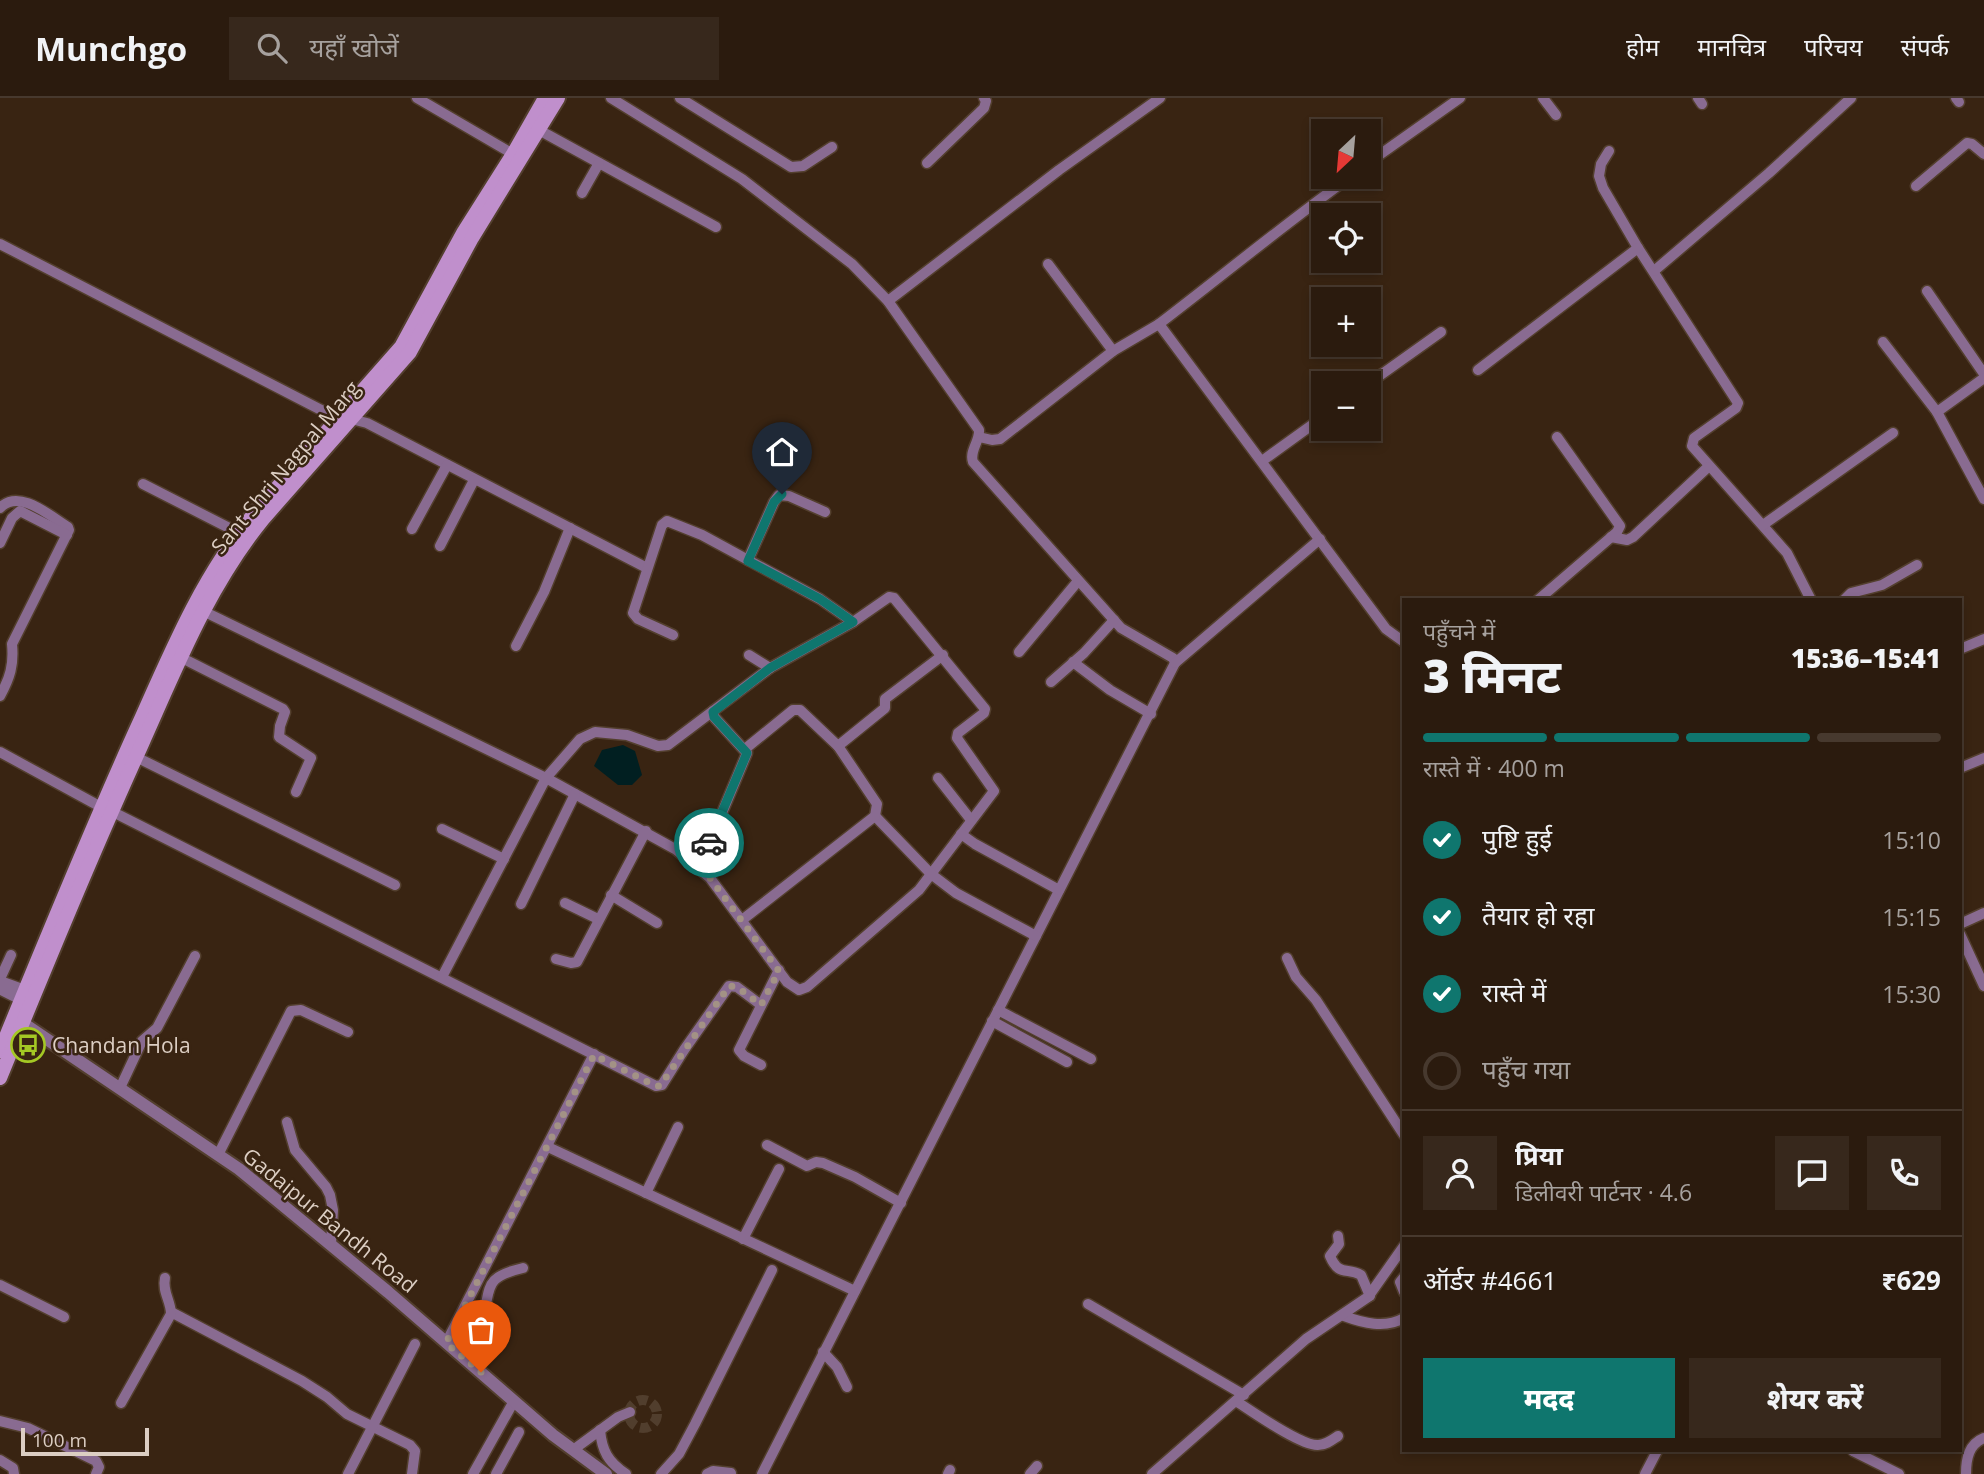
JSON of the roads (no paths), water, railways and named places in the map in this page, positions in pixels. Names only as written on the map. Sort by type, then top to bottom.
[{"type":"main road","name":"Sant Shri Nagpal Marg","points":[[0,1051],[19,1019],[23,995],[106,809],[136,757],[202,611],[244,542],[346,419],[401,346],[463,233],[545,98]]},
{"type":"main road","name":"Sant Shri Nagpal Marg","points":[[0,1078],[19,1019],[193,606],[239,533],[410,352],[472,238],[558,98]]},
{"type":"street","points":[[417,98],[513,154]]},
{"type":"street","points":[[611,98],[742,179],[852,264],[888,301],[979,429],[979,437],[971,454],[973,462],[1124,630],[1172,658],[1175,663]]},
{"type":"street","points":[[680,98],[791,166],[803,166],[832,147]]},
{"type":"street","points":[[927,163],[984,108],[984,98]]},
{"type":"street","points":[[888,301],[1059,170],[1160,98]]},
{"type":"street","points":[[1381,154],[1460,98]]},
{"type":"street","points":[[1542,98],[1556,115]]},
{"type":"street","points":[[1654,271],[1769,173],[1851,98]]},
{"type":"street","points":[[539,130],[716,228]]},
{"type":"street","points":[[1916,186],[1967,143],[1984,154]]},
{"type":"street","points":[[1609,151],[1602,162],[1599,176],[1601,182],[1638,248],[1738,403],[1736,408],[1694,438],[1692,446],[1708,467],[1763,525],[1792,562],[1810,598]]},
{"type":"street","points":[[582,193],[599,163]]},
{"type":"street","points":[[979,437],[1000,439],[1113,351],[1159,324],[1333,189]]},
{"type":"street","points":[[0,244],[346,419],[367,424],[647,568]]},
{"type":"street","points":[[1478,370],[1638,248]]},
{"type":"street","points":[[1048,264],[1113,351]]},
{"type":"street","points":[[1927,291],[1984,376],[1937,412]]},
{"type":"street","points":[[1159,324],[1386,629],[1402,641]]},
{"type":"street","points":[[1381,375],[1441,332]]},
{"type":"street","points":[[1883,342],[1937,412],[1984,499]]},
{"type":"street","points":[[1262,461],[1311,426]]},
{"type":"street","points":[[1763,525],[1892,433]]},
{"type":"street","points":[[1540,598],[1611,537],[1618,530],[1619,522],[1557,437]]},
{"type":"street","points":[[412,529],[447,466]]},
{"type":"street","points":[[1611,537],[1627,540],[1633,537],[1708,467]]},
{"type":"street","points":[[440,546],[474,480]]},
{"type":"street","points":[[143,484],[239,533]]},
{"type":"street","points":[[748,561],[779,495],[789,496],[825,512]]},
{"type":"street","points":[[0,508],[9,502],[23,501],[68,527],[67,535],[12,644],[12,669],[0,696]]},
{"type":"street","points":[[0,543],[12,518],[20,511],[67,535]]},
{"type":"street","points":[[673,635],[638,619],[633,613],[662,525],[667,520],[702,535],[820,599],[853,622]]},
{"type":"street","points":[[516,646],[544,592],[570,528]]},
{"type":"street","points":[[762,1474],[1175,663],[1320,539]]},
{"type":"street","points":[[1846,598],[1851,593],[1878,587],[1917,565]]},
{"type":"street","points":[[1019,652],[1078,581]]},
{"type":"street","points":[[202,611],[546,778],[675,849],[710,878],[790,986],[803,990],[916,893],[993,793],[994,788],[957,736],[984,713],[985,709],[943,655],[892,597],[770,668],[667,745],[658,746],[627,735],[590,733],[580,738],[546,778],[442,977]]},
{"type":"street","points":[[1051,682],[1114,620]]},
{"type":"street","points":[[1962,648],[1984,639]]},
{"type":"street","points":[[749,655],[770,668]]},
{"type":"street","points":[[838,746],[884,708],[885,699],[943,655]]},
{"type":"street","points":[[180,657],[283,709],[285,712],[279,726],[279,737],[310,758],[296,792]]},
{"type":"street","points":[[1073,662],[1110,690],[1151,714]]},
{"type":"street","points":[[742,920],[874,816],[877,804],[838,746],[800,710],[793,710],[745,749]]},
{"type":"street","points":[[699,868],[746,758],[745,749],[714,717],[713,712]]},
{"type":"street","points":[[0,752],[106,809],[656,1086],[660,1086],[729,986],[737,987],[761,1005]]},
{"type":"street","points":[[136,757],[395,885]]},
{"type":"street","points":[[1962,767],[1984,758]]},
{"type":"street","points":[[937,778],[971,820]]},
{"type":"street","points":[[521,904],[575,794]]},
{"type":"street","points":[[874,816],[931,874],[956,893],[1036,936]]},
{"type":"street","points":[[442,829],[504,859]]},
{"type":"street","points":[[556,959],[577,962],[646,831]]},
{"type":"street","points":[[961,834],[1059,890]]},
{"type":"street","points":[[611,895],[657,923]]},
{"type":"street","points":[[565,903],[598,919]]},
{"type":"street","points":[[1962,923],[1984,913]]},
{"type":"street","points":[[1962,938],[1984,986]]},
{"type":"street","points":[[0,979],[11,955]]},
{"type":"street","points":[[120,1088],[138,1048],[147,1034],[157,1028],[195,956]]},
{"type":"street","points":[[1287,958],[1296,977],[1316,1000],[1402,1132]]},
{"type":"street","points":[[761,1065],[744,1056],[739,1050],[779,971]]},
{"type":"street","points":[[0,986],[1,990],[23,995]]},
{"type":"street","points":[[218,1155],[291,1011],[301,1010],[348,1032]]},
{"type":"street","points":[[998,1010],[1091,1059]]},
{"type":"street","name":"Gadaipur Bandh Road","points":[[19,1019],[239,1169],[514,1401],[606,1474]]},
{"type":"street","points":[[992,1021],[1067,1062]]},
{"type":"street","points":[[446,1343],[594,1055]]},
{"type":"street","points":[[287,1122],[295,1150],[330,1195],[333,1210],[331,1244]]},
{"type":"street","points":[[646,1192],[678,1127]]},
{"type":"street","points":[[767,1145],[807,1166],[819,1161],[901,1203]]},
{"type":"street","points":[[548,1147],[855,1291]]},
{"type":"street","points":[[743,1238],[779,1169]]},
{"type":"street","points":[[1338,1236],[1339,1244],[1330,1256],[1334,1264],[1339,1270],[1361,1275],[1370,1296]]},
{"type":"street","points":[[1152,1474],[1306,1339],[1344,1316],[1370,1296],[1402,1248]]},
{"type":"street","points":[[464,1357],[481,1322],[487,1293],[494,1280],[500,1275],[523,1268]]},
{"type":"street","points":[[661,1474],[679,1454],[772,1270]]},
{"type":"street","points":[[165,1278],[164,1292],[171,1312],[302,1381],[341,1410],[412,1448],[415,1451],[412,1474]]},
{"type":"street","points":[[0,1285],[64,1317]]},
{"type":"street","points":[[1088,1304],[1240,1398],[1291,1435],[1314,1445],[1329,1443],[1338,1436]]},
{"type":"street","points":[[121,1403],[171,1312]]},
{"type":"street","points":[[1344,1316],[1377,1324],[1390,1324],[1402,1319]]},
{"type":"street","points":[[348,1474],[415,1344]]},
{"type":"street","points":[[823,1352],[837,1367],[847,1387]]},
{"type":"street","points":[[472,1474],[514,1401]]},
{"type":"street","points":[[573,1450],[629,1412]]},
{"type":"street","points":[[0,1421],[28,1427],[96,1461],[99,1467],[96,1474]]},
{"type":"street","points":[[600,1430],[605,1454],[611,1463],[626,1474]]},
{"type":"street","points":[[496,1474],[519,1432]]},
{"type":"street","points":[[1966,1474],[1970,1450],[1984,1438]]},
{"type":"street","points":[[1645,1474],[1656,1452]]},
{"type":"street","points":[[1860,1452],[1899,1474]]},
{"type":"street","points":[[0,1460],[13,1468],[14,1474]]},
{"type":"street","points":[[707,1474],[713,1471],[730,1473]]},
{"type":"water","points":[[623,745],[635,751],[642,775],[632,785],[618,785],[594,766],[602,750]]},
{"type":"tunnel","points":[[643,1400],[653,1404],[657,1414],[653,1424],[643,1428],[633,1424],[629,1414],[633,1404],[643,1400]]},
{"type":"place","name":"Chandan Hola","points":[[28,1045]]}]
